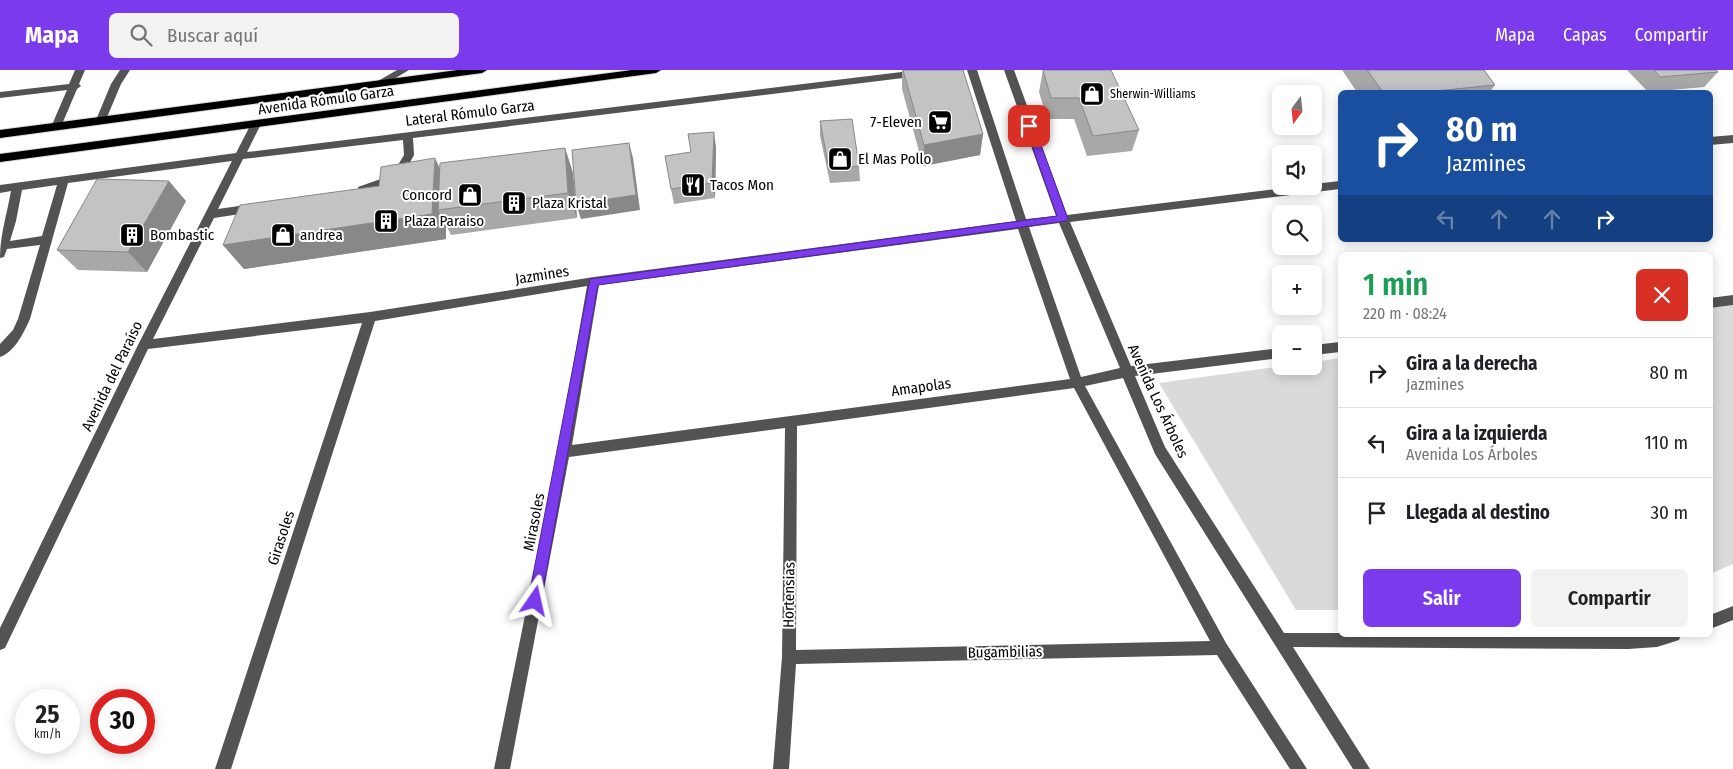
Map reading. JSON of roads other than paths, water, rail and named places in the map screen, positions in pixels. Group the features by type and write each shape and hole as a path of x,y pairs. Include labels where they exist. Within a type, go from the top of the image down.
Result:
{"main road":[{"name":"Avenida Rómulo Garza","path":"0,134 482,70"},
{"name":"Avenida Rómulo Garza","path":"0,158 656,70"}],"street":[{"path":"56,127 76,86 80,70"},
{"path":"101,120 116,84 125,70"},
{"path":"377,83 384,70"},
{"path":"377,83 404,70"},
{"name":"Lateral Rómulo Garza","path":"0,188 241,156 944,70"},
{"path":"972,70 1022,224 1077,383 1220,648 1299,769"},
{"name":"Avenida Los Árboles","path":"1009,70 1063,219 1160,450 1362,769"},
{"path":"0,95 76,86"},
{"name":"Avenida del Paraíso","path":"0,643 144,346 256,124"},
{"path":"351,192 370,189 396,178 409,155 408,136"},
{"path":"1713,141 1733,139"},
{"path":"0,352 18,334 24,319 45,240 58,206 64,180"},
{"name":"Jazmines","path":"144,346 370,317 594,281 1022,224 1338,185"},
{"path":"1,248 11,221 17,186"},
{"path":"211,214 267,206"},
{"path":"1,248 45,240"},
{"name":"Mirasoles","path":"502,769 564,452 594,281"},
{"path":"1713,302 1733,300"},
{"name":"Girasoles","path":"223,769 370,317"},
{"path":"1322,349 1338,346"},
{"name":"Amapolas","path":"564,452 1077,383 1126,372 1272,355"},
{"name":"Hortensias","path":"781,769 788,657 791,421"},
{"path":"1713,621 1733,613"},
{"path":"1279,640 1628,642 1657,640 1667,637"},
{"name":"Bugambilias","path":"788,657 1220,648"}],"place":[{"name":"Sherwin-Williams","path":"1092,94"},
{"name":"7-Eleven","path":"940,122"},
{"name":"El Mas Pollo","path":"840,159"},
{"name":"Tacos Mon","path":"693,185"},
{"name":"Concord","path":"470,195"},
{"name":"Plaza Kristal","path":"514,203"},
{"name":"Plaza Paraiso","path":"386,221"},
{"name":"Bombastic","path":"132,235"},
{"name":"andrea","path":"283,235"}]}
